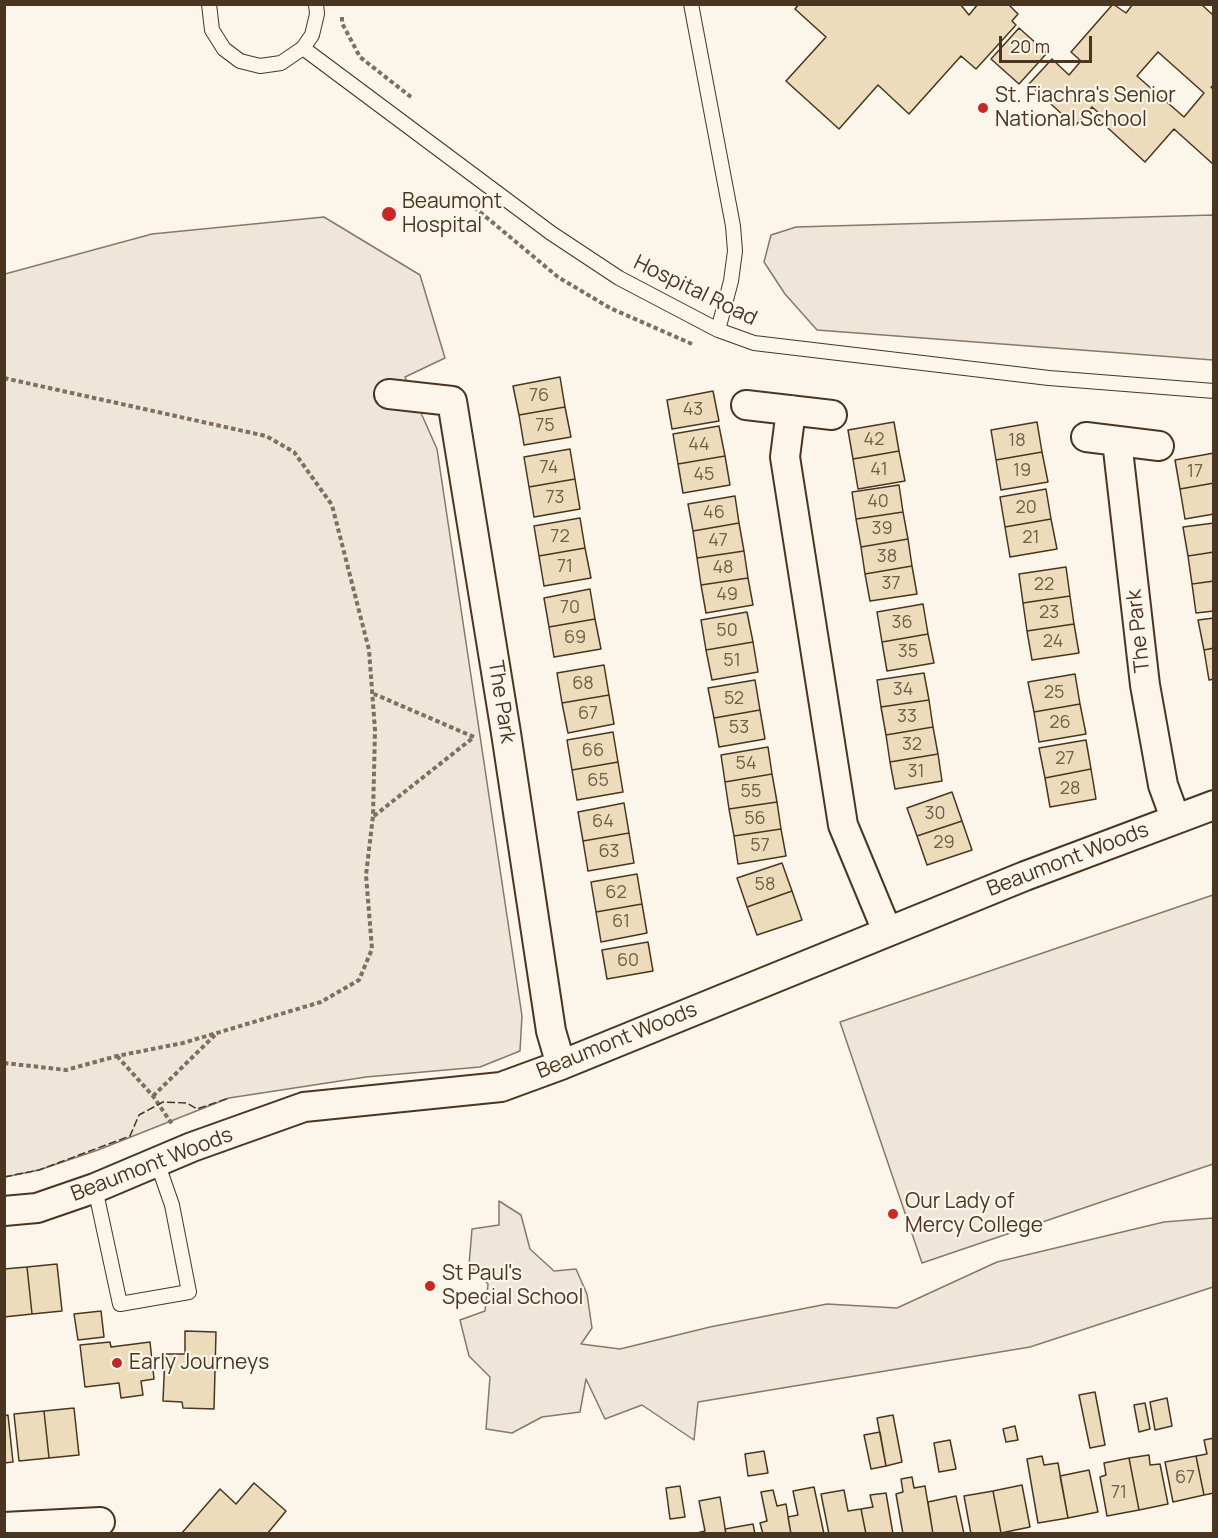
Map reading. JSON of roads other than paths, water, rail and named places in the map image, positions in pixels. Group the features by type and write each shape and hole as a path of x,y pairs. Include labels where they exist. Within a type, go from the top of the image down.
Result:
{"street":[{"name":"The Park","path":"389,394 452,401 508,744 550,1031 561,1065"},
{"path":"746,405 832,416"},
{"path":"791,410 784,457 843,825 887,932"},
{"path":"1086,437 1159,446"},
{"name":"The Park","path":"1117,441 1145,685 1163,785 1175,818"},
{"name":"Beaumont Woods","path":"4,1211 38,1208 95,1188 192,1147 304,1107 501,1087 561,1065 1175,818 1214,805"},
{"path":"4,1527 52,1528 100,1522"}],"lane":[{"path":"209,4 212,30 224,49 240,61 260,66 281,63 303,48 312,35 317,14 316,4"},
{"path":"692,4 733,226 735,251 731,281 718,330"},
{"name":"Hospital Road","path":"303,48 551,233 619,278 718,330 766,345 1049,378 1214,390"},
{"path":"95,1188 120,1304 189,1292 172,1205 157,1162"}],"place":[{"name":"St. Fiachra's Senior National School","path":"983,108"},
{"name":"Beaumont Hospital","path":"389,214"},
{"name":"Our Lady of Mercy College","path":"893,1214"},
{"name":"St Paul's Special School","path":"430,1286"},
{"name":"Early Journeys","path":"117,1363"}]}
